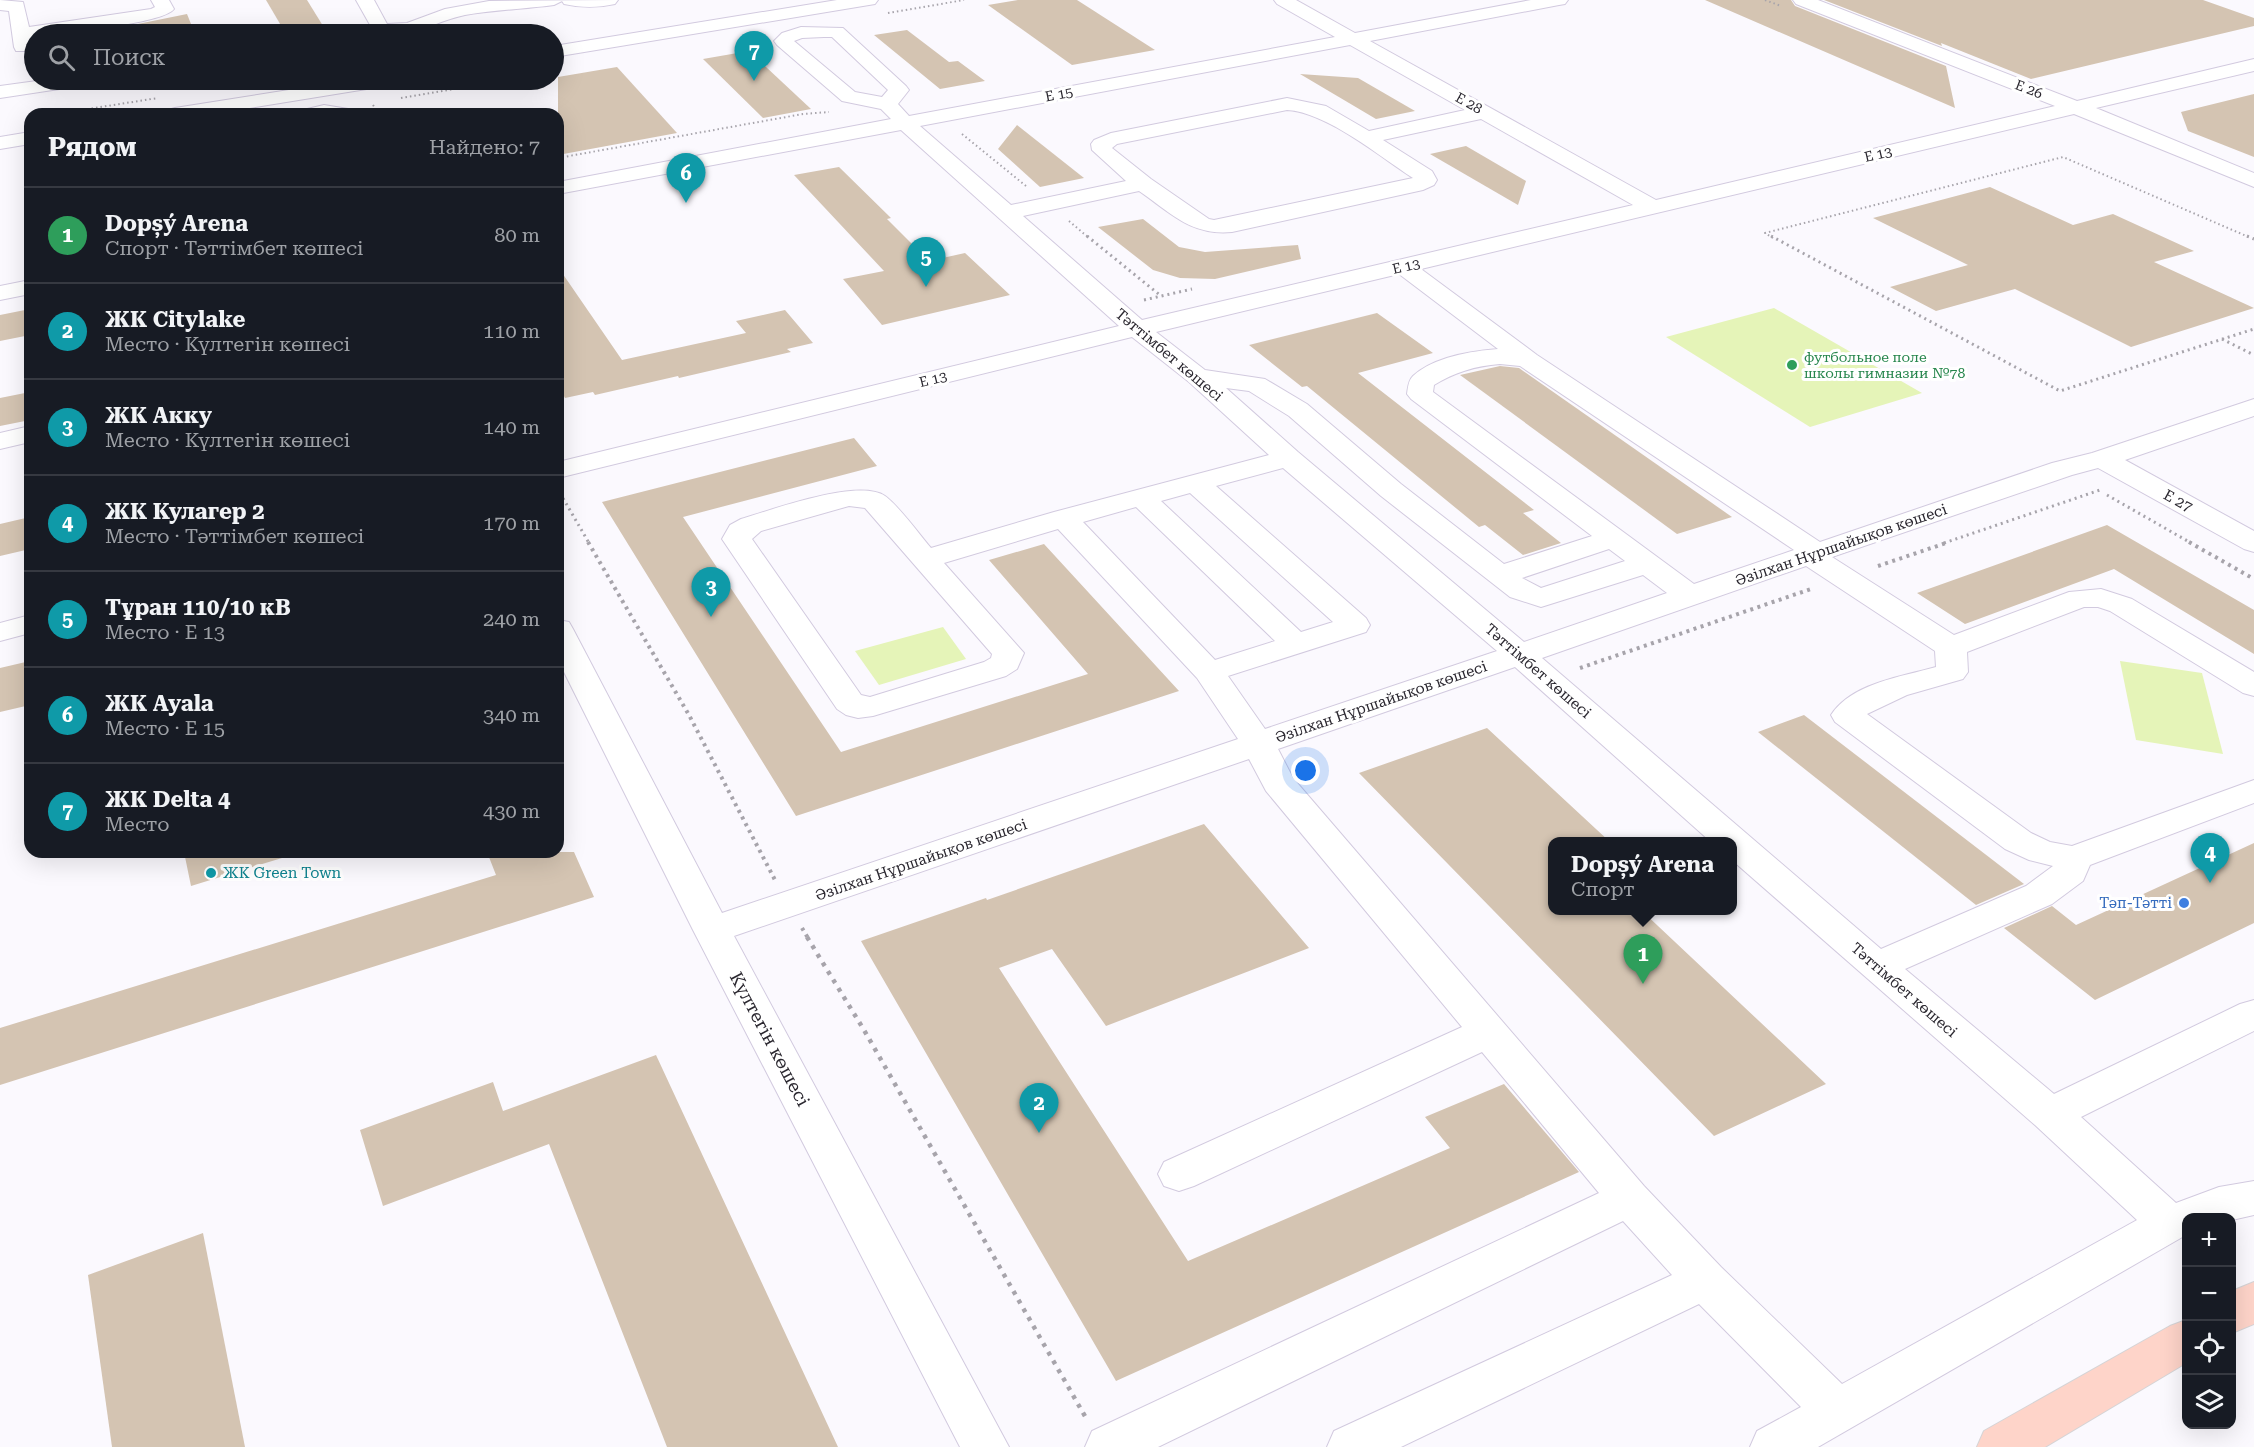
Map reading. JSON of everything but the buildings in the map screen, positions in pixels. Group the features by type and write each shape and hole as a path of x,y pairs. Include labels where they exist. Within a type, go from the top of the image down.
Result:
{"main road":[{"path":"2236,1312 2254,1301"},
{"path":"2001,1447 2182,1343"}],"street":[{"path":"109,24 155,14 165,9 160,0"},
{"path":"365,0 378,24"},
{"path":"424,24 452,13 554,0"},
{"path":"570,0 584,3 609,0"},
{"path":"768,0 783,14"},
{"path":"564,50 869,0"},
{"name":"E 28","path":"1283,0 1654,208"},
{"name":"E 15","path":"564,187 1559,0"},
{"name":"E 26","path":"1802,0 2075,107 2254,181"},
{"path":"0,5 17,6 24,34"},
{"path":"804,32 837,32 899,90 887,104 849,97 783,41 804,32"},
{"path":"0,51 24,43"},
{"name":"E 13","path":"564,469 1137,329 2254,65"},
{"path":"2234,70 2254,78"},
{"path":"0,92 24,88"},
{"path":"212,108 323,90"},
{"name":"Тәттімбет көшесі","path":"887,104 903,122 1137,329 1198,377 1288,458 1519,654 1728,837"},
{"path":"1287,104 1304,104 1315,107 1366,138 1424,176 1426,180 1415,185 1214,227 1201,224 1143,184 1102,150 1101,144 1111,139 1287,104"},
{"path":"1366,138 1485,112"},
{"path":"0,143 24,139"},
{"path":"1006,213 1143,184"},
{"path":"1404,267 1528,360 1951,646"},
{"path":"0,293 24,288"},
{"path":"1528,360 1490,355 1438,370 1422,382 1420,394 1690,596"},
{"path":"1198,377 1256,384 1298,410 1391,490 1521,591 1541,598 1647,564"},
{"name":"Әзілхан Нұршайықов көшесі","path":"712,930 1814,555 2062,468 2102,459 2254,406"},
{"path":"0,441 24,435"},
{"path":"925,559 1288,458"},
{"name":"E 27","path":"2102,459 2254,543"},
{"path":"1197,484 1355,625 1209,672"},
{"path":"848,498 865,498 875,502 925,559 1008,653 1006,662 994,669 972,676 873,706 858,708 849,702 737,539 740,531 751,525 848,498"},
{"path":"1142,498 1296,644"},
{"path":"1064,519 1209,672 1258,744 1278,783 1629,1198 1705,1280 1838,1412"},
{"path":"1500,575 1612,539"},
{"path":"1951,646 2080,598 2101,598 2121,605 2254,686"},
{"path":"0,632 24,626"},
{"name":"Күлтегін көшесі","path":"564,641 712,930 985,1447"},
{"path":"1951,646 1952,672 1870,698 1854,707 1847,715 2018,841 2042,852 2074,858 2254,791"},
{"name":"Тәттімбет көшесі","path":"1737,845 2050,1114 2169,1223"},
{"path":"1876,966 2039,895 2070,872 2074,858"},
{"path":"2050,1114 2254,1014"},
{"path":"1179,1174 1488,1032"},
{"path":"1100,1437 1629,1198"},
{"path":"1774,1447 2169,1223 2219,1205 2254,1198"},
{"path":"1351,1447 1705,1280"}],"path":[{"path":"394,99 448,90"},
{"path":"372,103 375,108"},
{"path":"564,157 803,114 830,112"},
{"path":"2254,239 2063,157 1765,233 2060,391 2254,329"},
{"path":"2221,339 2254,355"},
{"path":"2062,468 2254,579"},
{"path":"564,499 689,715 788,905 864,1030 1100,1437"}],"green space":[{"name":"футбольное поле школы гимназии №78","path":"1774,308 1922,393 1810,427 1666,337"},
{"path":"943,627 966,659 879,685 855,651"},
{"path":"2120,661 2202,673 2223,754 2136,740"}],"place":[{"name":"ЖК Delta 4","path":"754,81"},
{"name":"ЖК Ayala","path":"686,203"},
{"name":"Тұран 110/10 кВ","path":"926,287"},
{"name":"футбольное поле школы гимназии №78","path":"1792,365"},
{"name":"ЖК Акку","path":"711,617"},
{"name":"ЖК Green Town","path":"211,873"},
{"name":"ЖК Кулагер 2","path":"2210,883"},
{"name":"Тәп-Тәтті","path":"2184,903"},
{"name":"Dopșý Arena","path":"1643,984"},
{"name":"ЖК Citylake","path":"1039,1133"}]}
